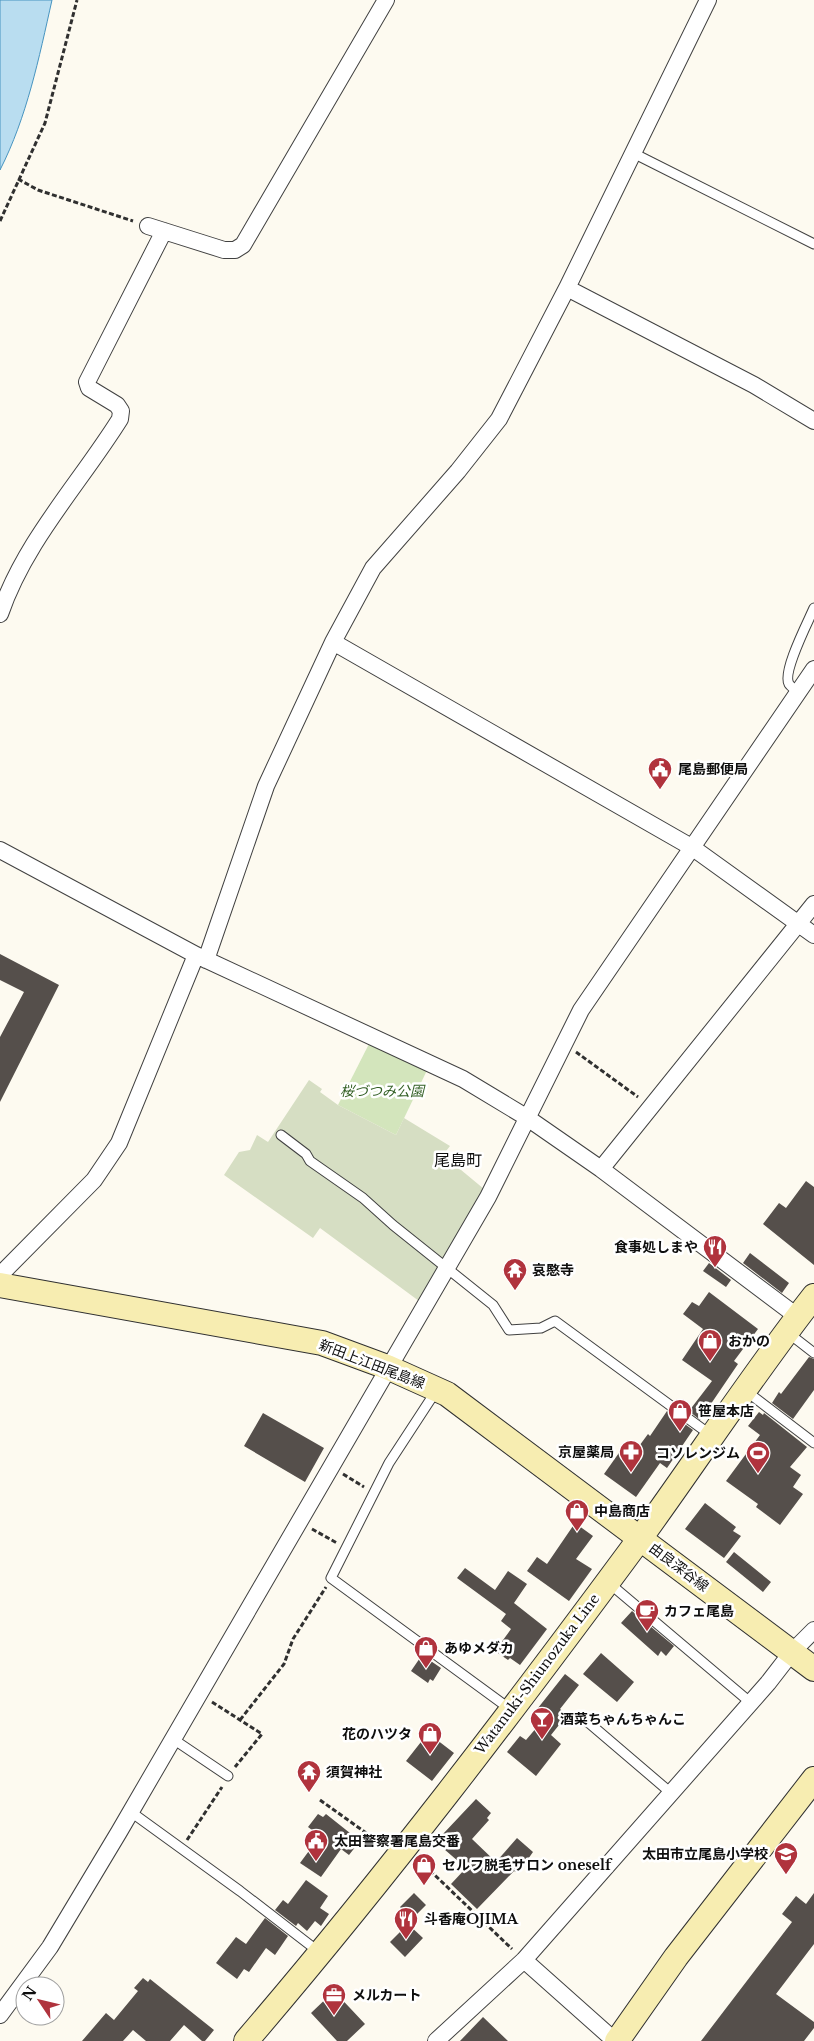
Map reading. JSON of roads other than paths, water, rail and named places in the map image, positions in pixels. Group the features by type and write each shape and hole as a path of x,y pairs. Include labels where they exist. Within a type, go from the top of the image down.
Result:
{"main road":[{"name":"新田上江田尾島線","path":"0,1285 322,1343 387,1367 447,1394 640,1538"},
{"name":"Watanuki-Shiunozuka Line","path":"246,2041 321,1954 402,1852 640,1538 814,1296"},
{"name":"由良深谷線","path":"640,1538 814,1669"},
{"path":"616,2041 676,1957 814,1779"}],"street":[{"path":"148,226 224,250 235,250 243,245 386,0"},
{"path":"0,1275 94,1180 119,1143 201,958 266,786 333,642 373,568 458,471 499,419 567,288 708,0"},
{"path":"0,614 9,587 34,544 120,419 117,405 89,388 87,382 164,231"},
{"path":"567,288 754,386 814,421"},
{"path":"333,642 693,848 814,936"},
{"path":"0,2015 50,1947 131,1812 387,1367 488,1197 563,1043 600,981 814,669"},
{"path":"0,850 201,958 463,1079 526,1117 601,1169 792,1325"},
{"path":"601,1169 814,904"},
{"path":"436,2041 524,1960 751,1703 792,1652 814,1630"},
{"path":"524,1960 616,2041"}],"lane":[{"path":"633,153 814,244"},
{"path":"798,692 789,685 788,678 796,648 814,608"},
{"path":"282,1135 306,1154 310,1161 363,1198 492,1305 509,1330 540,1328 555,1321 713,1436"},
{"path":"792,1325 814,1354"},
{"path":"437,1389 389,1463 331,1578 511,1709"},
{"path":"746,1390 814,1443"},
{"path":"607,1582 751,1703"},
{"path":"582,1717 671,1794"},
{"path":"172,1740 228,1776"},
{"path":"131,1812 321,1954"}],"water":[{"path":"0,0 52,0 25,108 0,170"}],"place":[{"name":"尾島郵便局","path":"660,790"},
{"name":"食事処しまや","path":"715,1268"},
{"name":"哀愍寺","path":"515,1291"},
{"name":"おかの","path":"710,1362"},
{"name":"笹屋本店","path":"680,1432"},
{"name":"京屋薬局","path":"631,1473"},
{"name":"コソレンジム","path":"758,1474"},
{"name":"中島商店","path":"577,1532"},
{"name":"カフェ尾島","path":"647,1632"},
{"name":"あゆメダカ","path":"426,1669"},
{"name":"酒菜ちゃんちゃんこ","path":"542,1740"},
{"name":"花のハツタ","path":"430,1755"},
{"name":"須賀神社","path":"309,1793"},
{"name":"太田警察署尾島交番","path":"316,1862"},
{"name":"太田市立尾島小学校","path":"786,1875"},
{"name":"セルフ脱毛サロン oneself","path":"424,1886"},
{"name":"斗香庵OJIMA","path":"406,1940"},
{"name":"メルカート","path":"334,2016"}],"district":[{"name":"尾島町","path":"458,1160"}],"park label":[{"name":"桜づつみ公園","path":"382,1091"}]}
